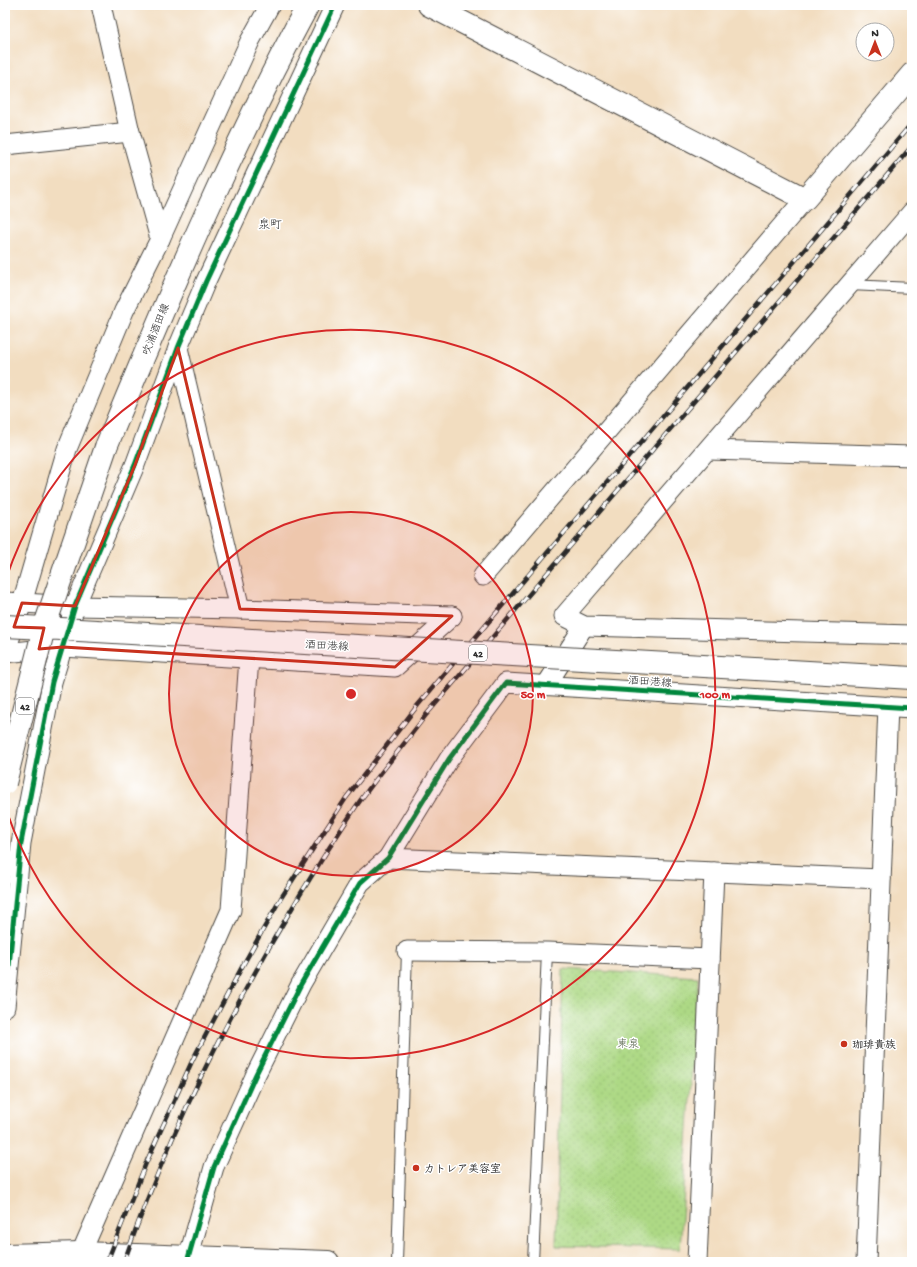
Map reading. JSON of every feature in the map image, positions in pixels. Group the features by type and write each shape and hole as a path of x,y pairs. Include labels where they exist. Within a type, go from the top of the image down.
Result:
{"main road":[{"name":"吹浦酒田線","path":"44,628 106,447 175,281 280,57 308,5"},
{"path":"428,5 805,199 912,74"},
{"path":"5,626 44,628"},
{"name":"酒田港線","path":"44,628 912,678"},
{"name":"42","path":"5,783 44,628"},
{"path":"5,1256 80,1253 188,1260 328,1262"}],"street":[{"path":"101,5 130,132 160,239"},
{"path":"14,603 452,616 395,667 62,647 5,653 14,603 67,449 124,311 160,239 250,41 270,5"},
{"path":"5,1007 21,843 52,682 62,647 76,606 135,465 178,348 206,281 335,5"},
{"path":"5,145 130,132"},
{"path":"484,576 805,199"},
{"path":"912,212 564,616 584,626 912,634"},
{"path":"178,348 240,609"},
{"path":"708,450 912,456"},
{"path":"547,684 584,626"},
{"path":"80,1253 231,910 249,658"},
{"name":"酒田港線","path":"388,858 449,759 506,683 547,684 912,708"},
{"path":"866,1262 888,706"},
{"path":"188,1260 214,1167 256,1074 294,998 360,883 388,858 881,879"},
{"path":"697,1262 714,872"},
{"path":"407,951 547,952 710,959"}],"lane":[{"path":"850,285 912,288"},
{"path":"397,1262 407,951"},
{"path":"533,1262 547,952"}],"highlighted area":[{"path":"178,348 240,609 452,616 395,667 63,647 39,649 44,628 14,627 22,603 75,606 135,465"}],"green space":[{"name":"東泉","path":"563,969 698,977 680,1249 556,1246"}],"railway":[{"path":"107,1262 146,1163 193,1059 243,965 281,898 346,798 418,705 912,123"},
{"path":"124,1262 170,1143 225,1028 287,916 355,808 426,715 912,146"}],"cycle path":[{"path":"5,1007 21,843 52,682 75,606 135,465 178,348 206,281 335,5"},
{"path":"187,1262 214,1167 256,1074 301,984 360,883 388,858 449,759 506,683 912,708"}],"place":[{"name":"珈琲貴族","path":"844,1044"},
{"name":"カトレア美容室","path":"416,1168"}],"district":[{"name":"泉町","path":"270,224"}]}
